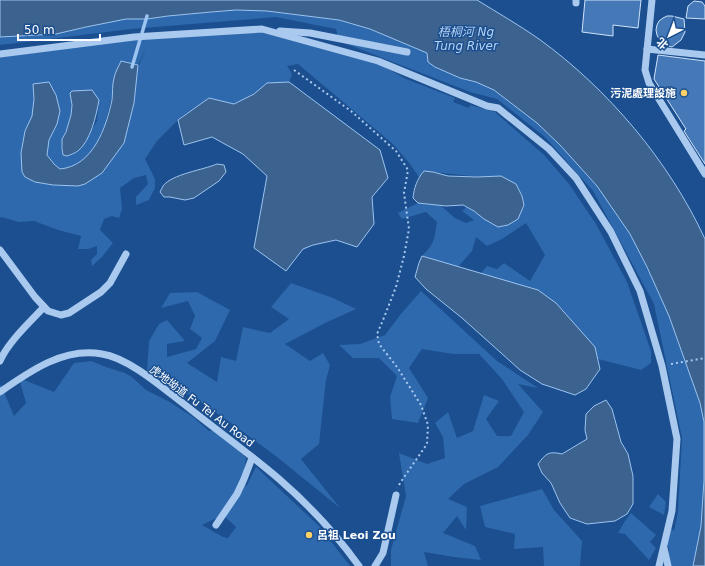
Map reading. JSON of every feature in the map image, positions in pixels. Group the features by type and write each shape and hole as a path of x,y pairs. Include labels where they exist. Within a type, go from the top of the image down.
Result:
{"street":[{"path":"652,0 645,70 649,82 705,174"},
{"path":"0,54 134,37 262,29 310,32 407,52"},
{"path":"264,30 378,61 487,106 498,108 549,149 576,178 612,232 640,291 662,366 677,440 672,511 658,566"},
{"path":"647,49 705,55"},
{"path":"0,250 44,307 48,311 61,315 69,313 101,292 110,283 126,254"},
{"path":"0,361 11,343 44,307"},
{"name":"虎地坳道 Fu Tei Au Road","path":"0,392 54,359 83,353 103,354 114,357 131,366 156,383 279,479 316,513 347,549 359,566"},
{"path":"216,525 237,494 252,458"},
{"path":"375,566 383,553 396,495"},
{"path":"664,546 668,566"}],"path":[{"path":"294,70 351,112 391,146 408,170 404,193 409,229 396,287 384,320 377,334 379,344 397,367 420,404 428,425 427,444 400,483 396,495"},
{"path":"665,365 705,358"}],"shaded area":[{"path":"236,10 267,11 339,20 370,29 428,53 435,67 494,90 537,123 560,145 597,186 630,234 647,267 669,316 700,403 704,422 704,480 701,526 693,566 666,566 669,550 667,544 671,529 674,531 678,512 682,438 654,304 593,191 545,137 497,99 470,92 339,41 336,29 276,17 131,29 0,45 0,37 56,34 126,19 147,19"},
{"path":"262,29 369,58 406,79 455,98 453,102 469,108 470,105 495,112 544,155 569,184 596,224 627,282 651,351 651,363 641,370 598,359 595,347 534,290 480,274 487,266 497,269 504,263 530,281 545,255 526,223 502,239 487,246 476,237 472,251 458,267 422,256 433,241 437,222 426,212 402,219 398,213 418,203 440,205 455,218 466,223 474,220 462,211 467,207 495,225 501,176 480,177 424,171 419,177 393,144 298,64 287,66 292,74 289,82 268,85 234,104 209,98 181,117 157,141 145,159 155,179 155,188 149,200 136,205 136,197 148,184 146,175 134,178 120,188 122,209 119,218 112,216 104,219 100,230 113,243 102,257 92,266 91,260 97,254 97,246 88,249 78,249 81,236 58,230 34,221 19,222 0,218 0,52 134,37","holes":["146,48 137,70 78,186 21,153 25,131 32,116 34,99 47,155 55,165 60,169 70,169 92,153 104,128 120,63 138,65","71,95 99,100 97,121 78,152 63,155 61,144 70,121"]},
{"path":"291,283 333,298 356,309 285,344 310,361 323,353 330,365 326,380 319,444 301,459 340,508 277,457 220,415 180,389 169,389 170,373 147,372 149,341 159,324 167,320 185,341 167,344 167,357 196,349 202,338 190,329 195,316 188,301 161,308 170,293 197,292 230,310 215,341 187,363 217,382 221,357 236,361 243,327 270,333 289,319 271,307"},
{"path":"421,291 497,361 538,388 518,384 543,412 528,435 498,467 464,484 448,499 467,507 466,530 457,516 443,533 475,546 481,560 424,552 428,566 391,566 391,550 406,496 399,453 427,464 445,458 443,437 435,423 448,412 457,438 473,431 484,395 499,401 486,419 497,436 511,436 524,412 502,379 479,354 453,354 422,349 409,368 428,398 418,423 392,419 390,397 397,376 379,358 353,358 339,345 360,344 385,335"},
{"path":"91,361 125,373 132,377 146,390 168,401 193,417 209,431 219,430 246,458 244,472 246,487 256,467 319,526 350,566 0,566 0,386 1,385 14,416 26,403 19,378 54,392 74,363","holes":["223,515 236,527 228,538 223,537 202,525"]},
{"path":"542,489 554,510 582,541 580,566 544,566 543,547 514,549 515,534 485,527 480,506"},
{"path":"658,494 666,502 664,515 649,507"},
{"path":"631,513 656,535 650,542 656,548 649,560 625,534 618,533"}],"water":[{"name":"梧桐河 Ng Tung River","path":"0,0 477,0 539,39 564,59 589,80 634,128 674,182 705,239 705,566 693,566 701,526 704,480 704,422 700,403 669,316 630,234 597,186 560,145 537,123 494,90 435,67 428,62 427,53 370,29 339,20 267,11 236,10 147,19 126,19 56,34 0,37"},
{"path":"121,61 138,65 134,103 124,143 102,173 85,184 78,186 53,185 35,182 25,177 22,172 21,153 25,131 32,116 34,99 33,84 49,82 56,95 60,111 57,124 49,140 47,155 60,169 81,161 96,144 106,122 112,100 113,83 116,71"},
{"path":"289,82 380,150 388,178 372,197 374,224 357,247 336,240 313,245 303,249 286,271 254,248 267,176 243,154 212,137 184,145 178,120 209,98 234,104 254,94 267,83"},
{"path":"92,90 99,100 90,134 83,146 78,151 67,156 63,155 62,139 66,132 71,115 72,105 70,93 72,91"},
{"path":"217,164 224,165 226,172 219,181 194,198 185,200 164,197 160,192 163,186 173,178"},
{"path":"424,171 448,176 501,176 516,184 522,196 524,205 518,219 508,225 498,227 463,205 446,206 418,203 413,198 413,194 418,180"},
{"path":"422,256 538,290 556,303 595,347 600,369 586,389 575,395 542,384 520,370 462,318 426,289 415,277"},
{"path":"606,400 612,409 621,442 628,454 633,476 633,504 627,514 615,521 587,524 570,518 560,503 551,483 542,473 538,464 543,457 548,454 562,454 587,439 585,430 586,414 594,406"}],"building":[{"path":"585,0 641,0 638,28 613,25 613,36 582,32"},
{"path":"694,1 702,2 705,6 705,19 686,18 688,6"},
{"path":"667,16 684,19 685,32 681,40 672,47 668,46 659,39 656,30 659,21"},
{"name":"污泥處理設施","path":"658,55 705,61 705,164 684,131 686,129 654,79"}],"waterway":[{"path":"132,67 147,16"}],"place":[{"name":"污泥處理設施","path":"684,93"},
{"name":"呂祖 Leoi Zou","path":"309,535"}]}
